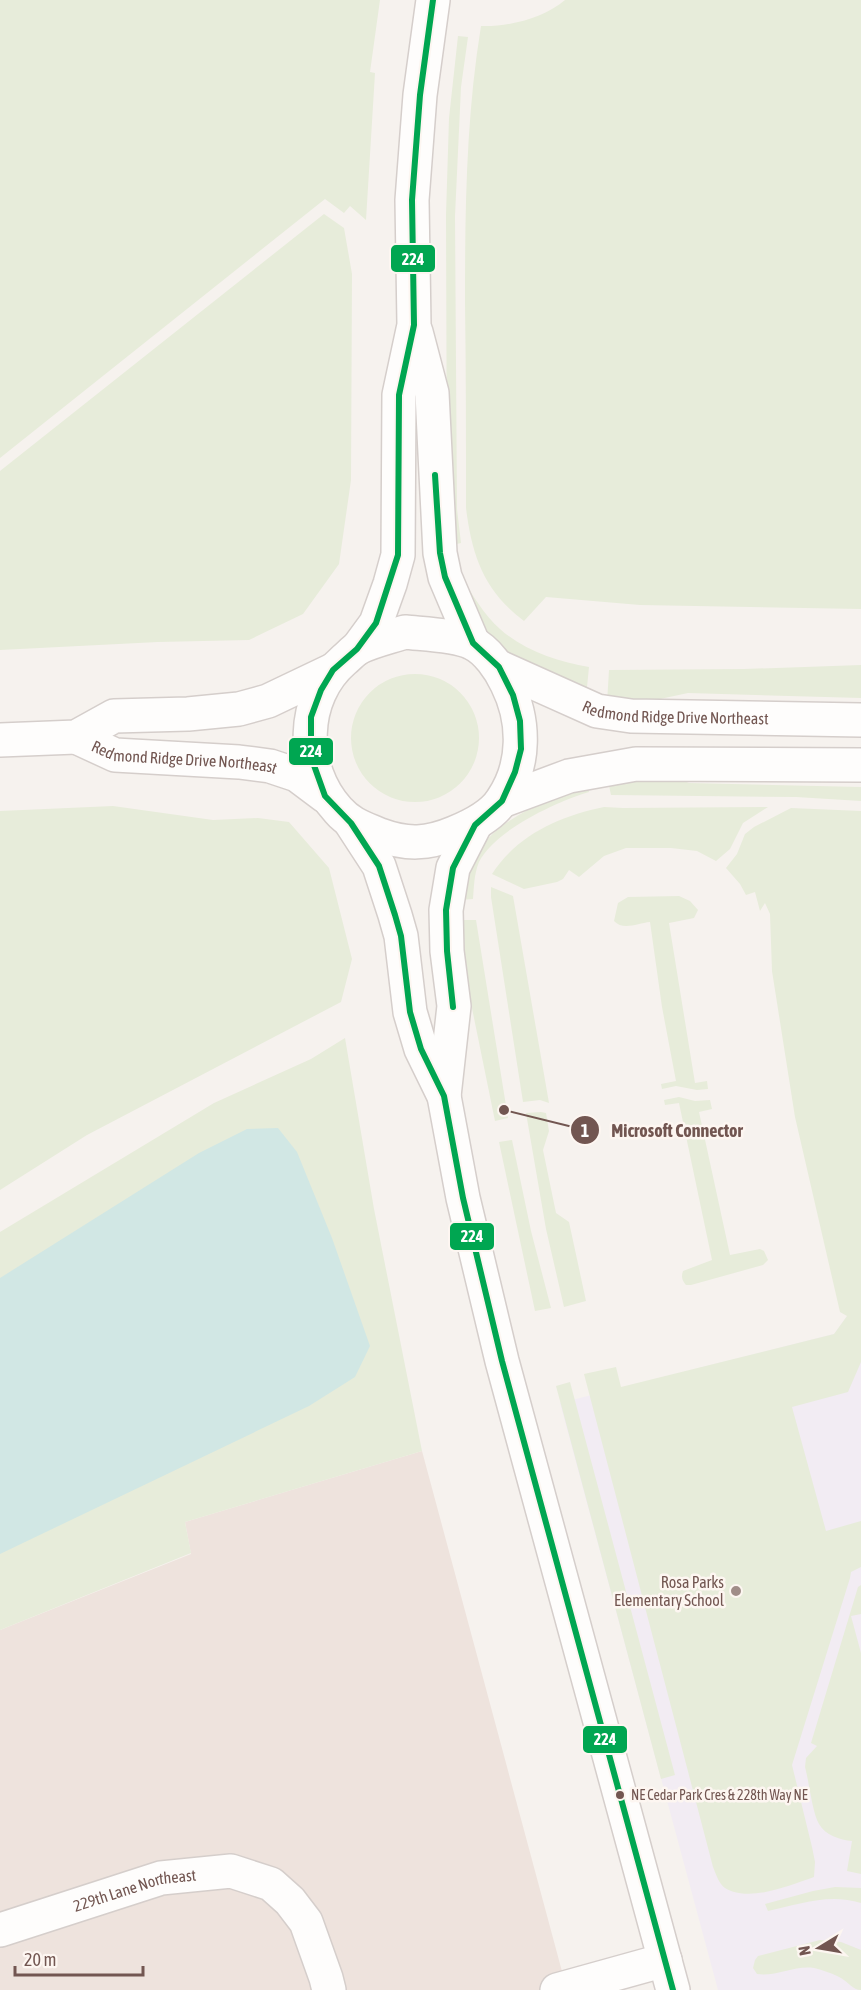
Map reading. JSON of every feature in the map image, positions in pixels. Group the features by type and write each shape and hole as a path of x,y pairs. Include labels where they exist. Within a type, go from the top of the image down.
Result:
{"street":[{"path":"357,649 376,623 398,555 399,395 414,325 412,200 420,95 433,0"},
{"path":"414,325 432,393 440,553 445,577 473,643"},
{"name":"Redmond Ridge Drive Northeast","path":"0,740 76,737 114,716 188,714 239,709 268,701 333,670 357,649 405,632 438,635 473,643 499,667 597,711 631,716 861,720"},
{"name":"Redmond Ridge Drive Northeast","path":"499,667 513,695 520,721 519,757 502,801"},
{"name":"Redmond Ridge Drive Northeast","path":"325,796 311,757 311,717 321,690 333,670"},
{"name":"Redmond Ridge Drive Northeast","path":"76,737 115,755 270,766 297,775 325,796 351,823 394,840 420,843 448,836 475,825 502,801 569,776 636,764 861,765"},
{"path":"351,823 379,866 401,936 410,1012 421,1048 444,1096 463,1198 502,1361 669,1975 557,1990"},
{"path":"444,1096 454,1006 447,951 446,910 453,868 475,825"},
{"name":"229th Lane Northeast","path":"0,1930 161,1878 231,1871 271,1884 290,1901 306,1922 327,1978 329,1990"}],"shaded area":[{"path":"278,1128 297,1152 332,1238 370,1346 355,1377 309,1406 0,1554 0,1278 199,1153 247,1129"},
{"name":"Rosa Parks Elementary School","path":"861,1297 861,1990 718,1990 560,1403 834,1334"},
{"path":"422,1451 567,1990 0,1990 0,1630 191,1554 185,1522"}],"green space":[{"path":"0,0 380,0 370,72 375,73 366,220 350,206 344,213 325,199 0,458"},
{"path":"565,0 861,0 861,609 640,605 546,597 524,621 499,597 482,571 472,542 466,508 465,303 469,130 481,26 503,25 526,20 547,12"},
{"path":"458,36 468,37 461,87 455,216 457,509 461,543 452,545 447,509 446,215 449,118"},
{"path":"324,214 344,228 352,274 351,480 339,564 303,614 249,640 0,650 0,471"},
{"path":"461,577 489,618 509,636 541,654 589,667 586,697 519,667 490,637"},
{"path":"861,665 861,698 688,693 646,702 607,703 609,670"},
{"path":"415,674 439,679 460,693 474,714 479,738 474,762 460,783 439,797 415,802 391,797 370,783 356,762 351,738 356,714 370,693 391,679"},
{"path":"670,775 689,783 861,787 861,801 796,797 611,795 608,781"},
{"path":"588,786 589,792 544,810 512,828 498,839 479,862 473,899 460,900 477,854 489,837 514,818 544,802"},
{"path":"113,806 213,820 258,818 289,822 329,868 352,959 341,1002 87,1135 0,1190 0,811"},
{"path":"604,807 768,807 743,823 730,849 716,861 697,851 671,848 626,848 604,856 579,877 569,870 563,879 557,882 524,889 492,874 514,848 541,829 571,816"},
{"name":"Rosa Parks Elementary School","path":"791,808 861,811 861,1362 848,1392 792,1407 826,1531 861,1521 861,1567 851,1572 792,1765 815,1862 814,1877 770,1891 746,1894 725,1888 713,1867 584,1374 616,1367 621,1387 834,1334 847,1316 840,1312 795,1117 772,971 770,914 765,903 760,911 755,892 746,895 726,868 737,854 745,834"},
{"path":"491,887 513,896 549,1103 540,1100 523,1102"},
{"path":"679,896 690,901 698,910 694,918 669,923 695,1083 707,1081 708,1089 697,1090 676,1086 662,1089 661,1084 676,1081 662,1007 650,922 622,926 614,921 618,903 628,897"},
{"path":"459,920 476,920 508,1118 495,1121 465,974"},
{"path":"345,1038 374,1209 422,1451 185,1522 191,1553 0,1630 0,1232 214,1103 311,1059"},
{"path":"679,1097 695,1101 710,1100 712,1109 699,1112 730,1255 760,1249 764,1251 768,1260 763,1265 691,1285 686,1285 684,1282 683,1271 712,1260 679,1103 665,1105 664,1100"},
{"path":"526,1113 546,1113 549,1131 543,1150 556,1213 569,1222 586,1301 564,1307 546,1229"},
{"path":"512,1140 531,1231 551,1308 535,1311 499,1142"},
{"path":"570,1382 675,1775 661,1779 556,1386"},
{"path":"861,1585 861,1614 851,1616 861,1653 861,1874 847,1871 852,1841 833,1836 819,1824 805,1767 806,1758 817,1746 811,1743 858,1587"},
{"path":"835,1887 861,1888 861,1903 826,1899 768,1911 765,1904 813,1891"},
{"path":"820,1940 841,1942 861,1950 861,1990 828,1972 814,1968 757,1974 753,1968 758,1956"}],"transit line":[{"name":"224","path":"433,0 420,95 412,200 414,325 399,395 398,555 376,623 357,649 333,670 321,690 311,717 311,757 325,796 351,823 379,866 395,915 401,936 410,1012 421,1049 444,1096 463,1198 502,1361 673,1990"},
{"name":"224","path":"435,475 440,553 445,577 473,643 499,667 513,695 520,721 521,749 515,772 502,801 475,825 453,868 446,910 447,951 453,1007"}],"place":[{"name":"Microsoft Connector","path":"504,1110"},
{"name":"Rosa Parks Elementary School","path":"736,1591"},
{"name":"NE Cedar Park Cres & 228th Way NE","path":"620,1795"}]}
